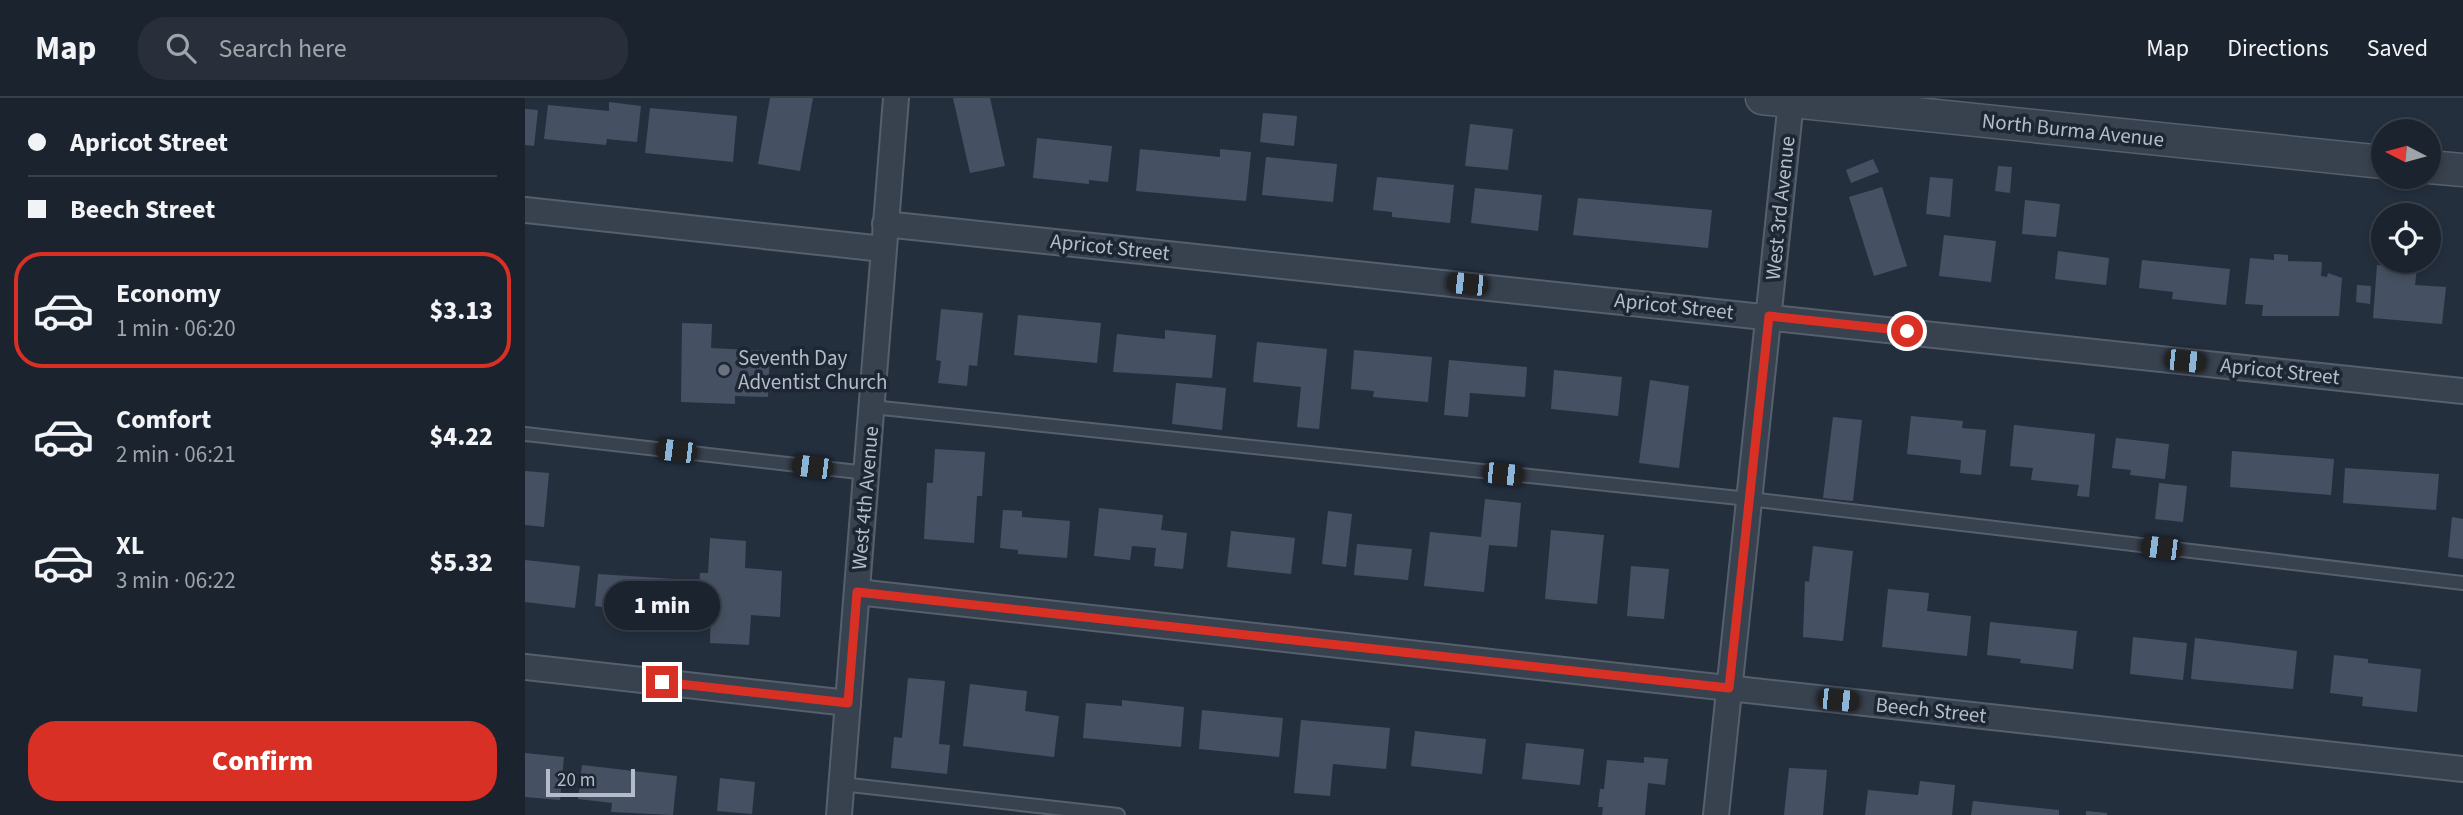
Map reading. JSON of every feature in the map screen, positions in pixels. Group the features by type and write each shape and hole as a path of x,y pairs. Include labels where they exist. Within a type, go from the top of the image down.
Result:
{"street":[{"name":"West 4th Avenue","path":"839,815 896,98"},
{"name":"North Burma Avenue","path":"1776,100 2371,161"},
{"name":"West 3rd Avenue","path":"1716,815 1769,316 1776,100"},
{"path":"2441,168 2463,170"},
{"path":"525,210 883,249"},
{"name":"Apricot Street","path":"885,224 2463,391"},
{"name":"Beech Street","path":"857,592 2463,769"},
{"path":"525,667 848,703"}],"lane":[{"path":"872,407 1749,499 2463,583"},
{"path":"525,434 867,473"},
{"path":"841,784 1118,815"}],"building":[{"path":"770,98 813,98 800,171 758,164"},
{"path":"953,98 990,98 1005,166 970,173"},
{"path":"609,102 641,106 637,142 607,139 606,145 544,139 548,105 609,111"},
{"path":"650,108 737,116 733,162 645,153"},
{"path":"525,109 538,110 534,146 525,145"},
{"path":"1263,113 1297,116 1294,146 1260,142"},
{"path":"1470,124 1513,129 1508,170 1465,166"},
{"path":"1037,138 1112,146 1108,182 1089,180 1089,184 1033,178"},
{"path":"1140,149 1220,157 1220,149 1251,152 1246,201 1136,191"},
{"path":"1266,157 1337,164 1333,202 1262,195"},
{"path":"1873,159 1879,172 1851,183 1846,170"},
{"path":"1998,166 2012,167 2010,193 1995,191"},
{"path":"1377,177 1454,185 1450,223 1392,217 1392,212 1373,210"},
{"path":"1930,177 1953,179 1950,217 1926,214"},
{"path":"1882,187 1907,266 1874,276 1849,197"},
{"path":"1475,188 1542,195 1538,231 1471,223"},
{"path":"1578,198 1712,210 1708,248 1573,235"},
{"path":"2025,200 2060,204 2056,237 2022,234"},
{"path":"1944,235 1996,241 1991,282 1939,276"},
{"path":"2058,251 2109,258 2106,285 2055,279"},
{"path":"2274,254 2288,255 2288,261 2322,262 2321,276 2327,277 2328,273 2342,278 2339,316 2262,316 2263,305 2245,304 2250,258 2274,260"},
{"path":"2142,260 2230,269 2226,305 2172,299 2173,292 2139,288"},
{"path":"2376,273 2416,273 2415,285 2446,287 2442,324 2373,318"},
{"path":"2357,285 2371,286 2370,304 2356,302"},
{"path":"941,309 983,313 977,366 969,365 967,386 938,383 941,361 936,360"},
{"path":"1018,315 1101,323 1097,363 1014,355"},
{"name":"Seventh Day Adventist Church","path":"682,323 712,324 711,348 770,351 768,397 735,396 735,404 681,402"},
{"path":"1165,330 1216,335 1212,378 1113,372 1117,334 1165,339"},
{"path":"1257,342 1327,349 1319,429 1297,427 1301,387 1253,382"},
{"path":"1354,350 1432,357 1428,402 1373,397 1374,391 1351,389"},
{"path":"1449,360 1527,367 1525,397 1470,393 1468,417 1444,415"},
{"path":"1554,370 1622,377 1618,416 1551,409"},
{"path":"1650,380 1689,386 1679,468 1639,463"},
{"path":"1176,383 1226,388 1222,430 1172,424"},
{"path":"1911,416 1963,421 1962,428 1986,430 1981,475 1960,473 1961,460 1907,454"},
{"path":"1833,417 1862,420 1853,501 1823,498"},
{"path":"2014,425 2095,434 2089,497 2077,496 2079,485 2031,480 2033,468 2010,466"},
{"path":"2116,438 2169,444 2165,479 2130,475 2131,470 2112,468"},
{"path":"935,449 985,452 982,496 977,496 974,543 924,539 927,483 933,483"},
{"path":"2232,451 2334,459 2331,495 2230,487"},
{"path":"2345,468 2439,474 2436,510 2343,503"},
{"path":"525,471 549,473 544,527 525,525"},
{"path":"2159,483 2187,486 2183,522 2155,519"},
{"path":"1485,499 1521,503 1517,547 1489,545 1484,592 1424,586 1430,532 1481,537"},
{"path":"1099,508 1163,515 1161,530 1187,533 1183,569 1154,566 1156,548 1132,546 1130,560 1094,556"},
{"path":"1003,510 1022,511 1022,517 1070,521 1067,558 1018,554 1018,550 1000,548"},
{"path":"1328,511 1352,514 1346,567 1322,564"},
{"path":"2452,517 2463,519 2463,559 2448,557"},
{"path":"1551,530 1604,535 1597,604 1545,599"},
{"path":"1231,531 1295,538 1291,574 1227,567"},
{"path":"710,538 746,541 745,568 782,571 780,617 751,615 749,645 710,643 711,610 697,609 700,573 708,573"},
{"path":"1357,544 1412,549 1408,580 1354,575"},
{"path":"1813,546 1853,551 1843,641 1803,637 1805,581 1809,582"},
{"path":"525,560 580,566 575,608 525,602"},
{"path":"1631,566 1669,569 1664,619 1627,616"},
{"path":"598,574 690,580 687,619 595,606"},
{"path":"1888,589 1929,593 1927,611 1971,616 1967,656 1882,647"},
{"path":"1990,622 2077,631 2073,669 2020,663 2021,659 1987,655"},
{"path":"2133,637 2187,643 2183,680 2130,674"},
{"path":"2195,638 2297,651 2293,689 2191,679"},
{"path":"2334,655 2368,659 2368,663 2421,669 2417,712 2362,706 2363,697 2330,693"},
{"path":"908,678 945,681 939,744 950,745 947,774 891,768 894,737 902,738"},
{"path":"970,684 1027,691 1025,711 1059,716 1054,757 963,746"},
{"path":"1122,700 1184,707 1181,747 1083,738 1086,703 1122,706"},
{"path":"1202,710 1283,718 1279,757 1199,749"},
{"path":"1301,720 1390,728 1386,769 1333,764 1330,796 1294,793"},
{"path":"1415,731 1486,739 1482,774 1411,766"},
{"path":"1526,743 1584,749 1580,785 1522,779"},
{"path":"525,753 564,757 560,800 525,797"},
{"path":"1644,757 1668,759 1665,785 1648,783 1645,815 1602,815 1603,807 1598,807 1600,789 1604,789 1607,760 1644,763"},
{"path":"582,765 677,776 673,815 611,812 612,803 578,799"},
{"path":"1789,768 1827,770 1823,815 1784,815"},
{"path":"720,778 755,782 752,814 717,811"},
{"path":"1920,781 1955,785 1952,815 1865,815 1868,790 1918,795"},
{"path":"1973,801 2059,810 2059,815 1971,815"},
{"path":"2086,811 2107,813 2107,815 2086,815"}],"place":[{"name":"Seventh Day Adventist Church","path":"724,370"}],"route":[{"path":"662,682 848,703 857,592 1729,688 1769,316 1907,331"}]}
